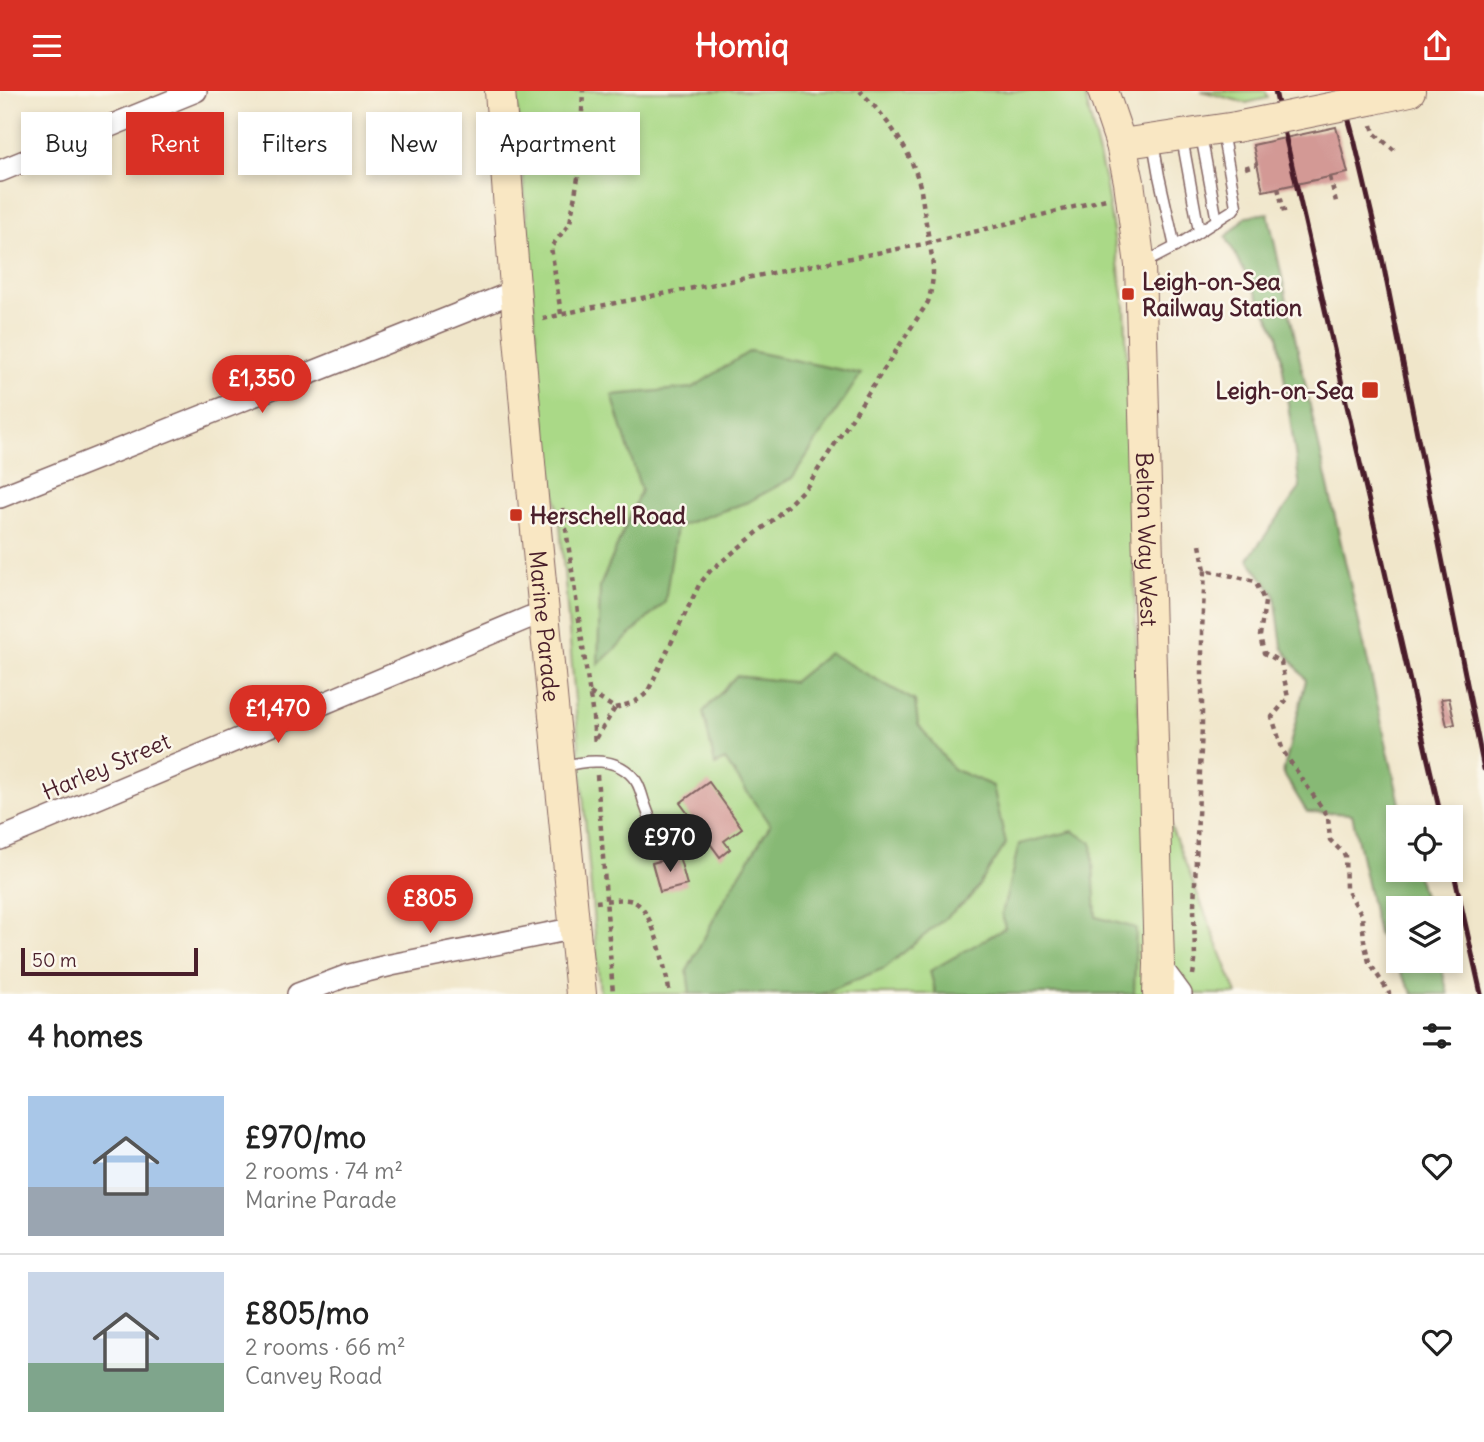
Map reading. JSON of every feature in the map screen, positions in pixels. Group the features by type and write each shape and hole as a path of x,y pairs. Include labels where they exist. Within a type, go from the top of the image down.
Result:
{"street":[{"path":"0,171 196,91"},
{"name":"Marine Parade","path":"500,91 544,613 582,994"},
{"name":"Belton Way West","path":"1103,91 1121,144 1140,265 1158,994"},
{"path":"1121,144 1199,133 1410,91"},
{"path":"0,497 506,295 516,294"},
{"name":"Harley Street","path":"0,839 544,613"},
{"path":"298,994 346,976 575,916"},
{"path":"1159,964 1186,989"}],"lane":[{"path":"1199,133 1217,221"},
{"path":"1140,265 1175,247 1236,206 1199,133"},
{"path":"1199,133 1199,231"},
{"path":"1175,247 1159,176 1199,133"},
{"path":"559,767 585,761 608,761 629,773 637,782 661,843"}],"path":[{"path":"562,314 551,247 570,223 579,172 583,91"},
{"path":"595,740 615,708 642,699 648,691 699,585 710,571 774,519 808,485 928,302 932,287 933,258 919,184 905,150 894,132 860,91"},
{"path":"1244,168 1257,164"},
{"path":"1330,177 1337,206"},
{"path":"1278,188 1285,215"},
{"path":"562,314 533,322 552,317 562,314 929,243 1098,201"},
{"path":"563,506 595,740 613,994"},
{"path":"1186,989 1195,962 1194,905 1202,727 1205,570 1200,545"},
{"path":"1205,570 1255,581 1265,602 1260,636 1264,653 1281,662 1288,698 1272,717 1283,751 1328,817 1330,840 1345,855 1346,888 1362,915 1369,961 1388,994"},
{"path":"590,693 615,708"},
{"path":"575,916 606,901 634,902 646,914 654,932 670,994"}],"green space":[{"path":"516,91 1084,91 1105,181 1125,307 1140,748 1237,994 600,994 560,525 541,399 523,175 640,175 640,112 518,112"},
{"path":"1201,91 1266,91 1268,98 1246,103"},
{"path":"1268,213 1400,805 1386,805 1386,882 1419,882 1423,896 1386,896 1386,948 1378,934 1352,814 1307,812 1283,773 1306,680 1282,647 1275,595 1248,559 1300,488 1278,334 1226,237 1247,216"},
{"path":"750,351 861,374 792,478 748,502 676,527 665,602 598,665 600,586 641,490 612,395 692,388"},
{"path":"829,653 915,701 918,724 953,769 993,786 1006,844 971,897 885,968 821,994 690,994 687,971 721,905 770,825 725,760 715,765 703,712 736,676 793,682"},
{"path":"1073,831 1092,843 1096,917 1136,928 1134,994 936,994 930,971 1005,928 1002,914 1019,844"},
{"path":"1401,973 1443,973 1448,994 1413,994"}],"building":[{"path":"1336,127 1348,173 1263,191 1253,145"},
{"path":"1449,698 1455,724 1447,726 1441,699"},
{"path":"709,782 742,828 724,841 730,849 720,857 680,803"},
{"path":"679,856 687,885 660,892 652,863"}],"railway":[{"path":"1275,91 1438,805"},
{"path":"1341,91 1382,258 1484,769"},
{"path":"1456,882 1481,994"}],"place":[{"name":"Leigh-on-Sea Railway Station","path":"1128,294"},
{"name":"Leigh-on-Sea","path":"1370,390"},
{"name":"Herschell Road","path":"516,515"}]}
